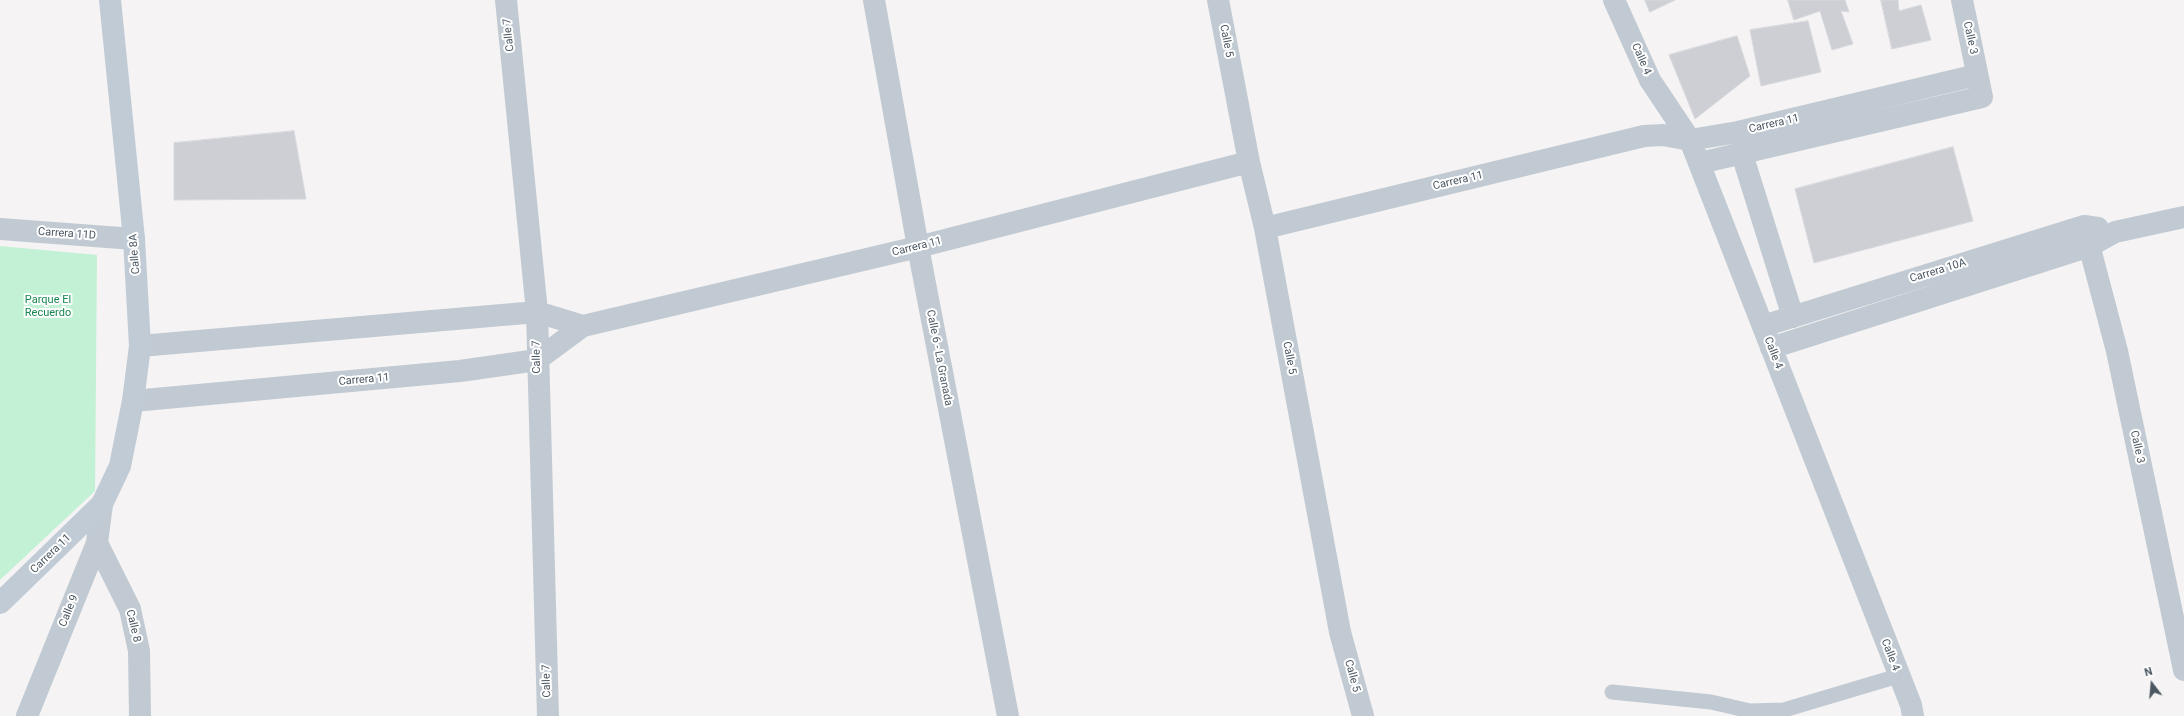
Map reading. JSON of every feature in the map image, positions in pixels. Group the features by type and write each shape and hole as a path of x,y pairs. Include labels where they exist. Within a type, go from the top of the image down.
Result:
{"main road":[{"name":"Calle 8A","path":"102,504 120,466 140,346 134,239 110,0"},
{"name":"Carrera 11","path":"0,603 102,504"}],"street":[{"name":"Calle 7","path":"506,0 537,312 537,360 548,716"},
{"name":"Calle 6 - La Granada","path":"874,0 918,247 1008,716"},
{"name":"Calle 5","path":"1218,0 1249,162 1265,228 1340,632 1362,716"},
{"name":"Calle 4","path":"1614,0 1650,80 1690,140 1700,163 1913,716"},
{"name":"Calle 3","path":"1962,0 1978,75"},
{"name":"Carrera 11","path":"1265,228 1644,136 1663,135 1690,140 1738,132 1978,75 1982,97 1700,163"},
{"path":"1742,154 1793,317"},
{"name":"Carrera 11","path":"132,401 452,372 537,360 583,326 918,247 1249,162"},
{"name":"Carrera 10A","path":"1763,326 2087,236 2115,232 2184,217"},
{"name":"Carrera 11D","path":"0,229 134,239"},
{"name":"Calle 3","path":"2087,236 2117,351 2184,670"},
{"name":"Carrera 10A","path":"1771,348 2087,236"},
{"path":"140,346 537,312 583,326"},
{"name":"Calle 9","path":"26,716 97,543 102,504"},
{"name":"Calle 8","path":"97,543 130,609 138,651 140,716"}],"lane":[{"path":"1612,692 1711,702 1750,711 1784,710 1898,676"}],"green space":[{"name":"Parque El Recuerdo","path":"0,246 97,255 95,491 0,580"}],"building":[{"path":"1645,0 1675,0 1650,12"},
{"path":"1788,0 1845,0 1849,12 1841,11 1853,44 1832,50 1820,11 1794,20"},
{"path":"1881,0 1898,0 1899,11 1921,5 1931,40 1892,49"},
{"path":"1808,21 1821,72 1761,86 1750,30"},
{"path":"1737,36 1750,76 1695,119 1669,55"},
{"path":"294,131 306,199 174,200 174,143"},
{"path":"1953,147 1973,221 1814,263 1795,189"}]}
